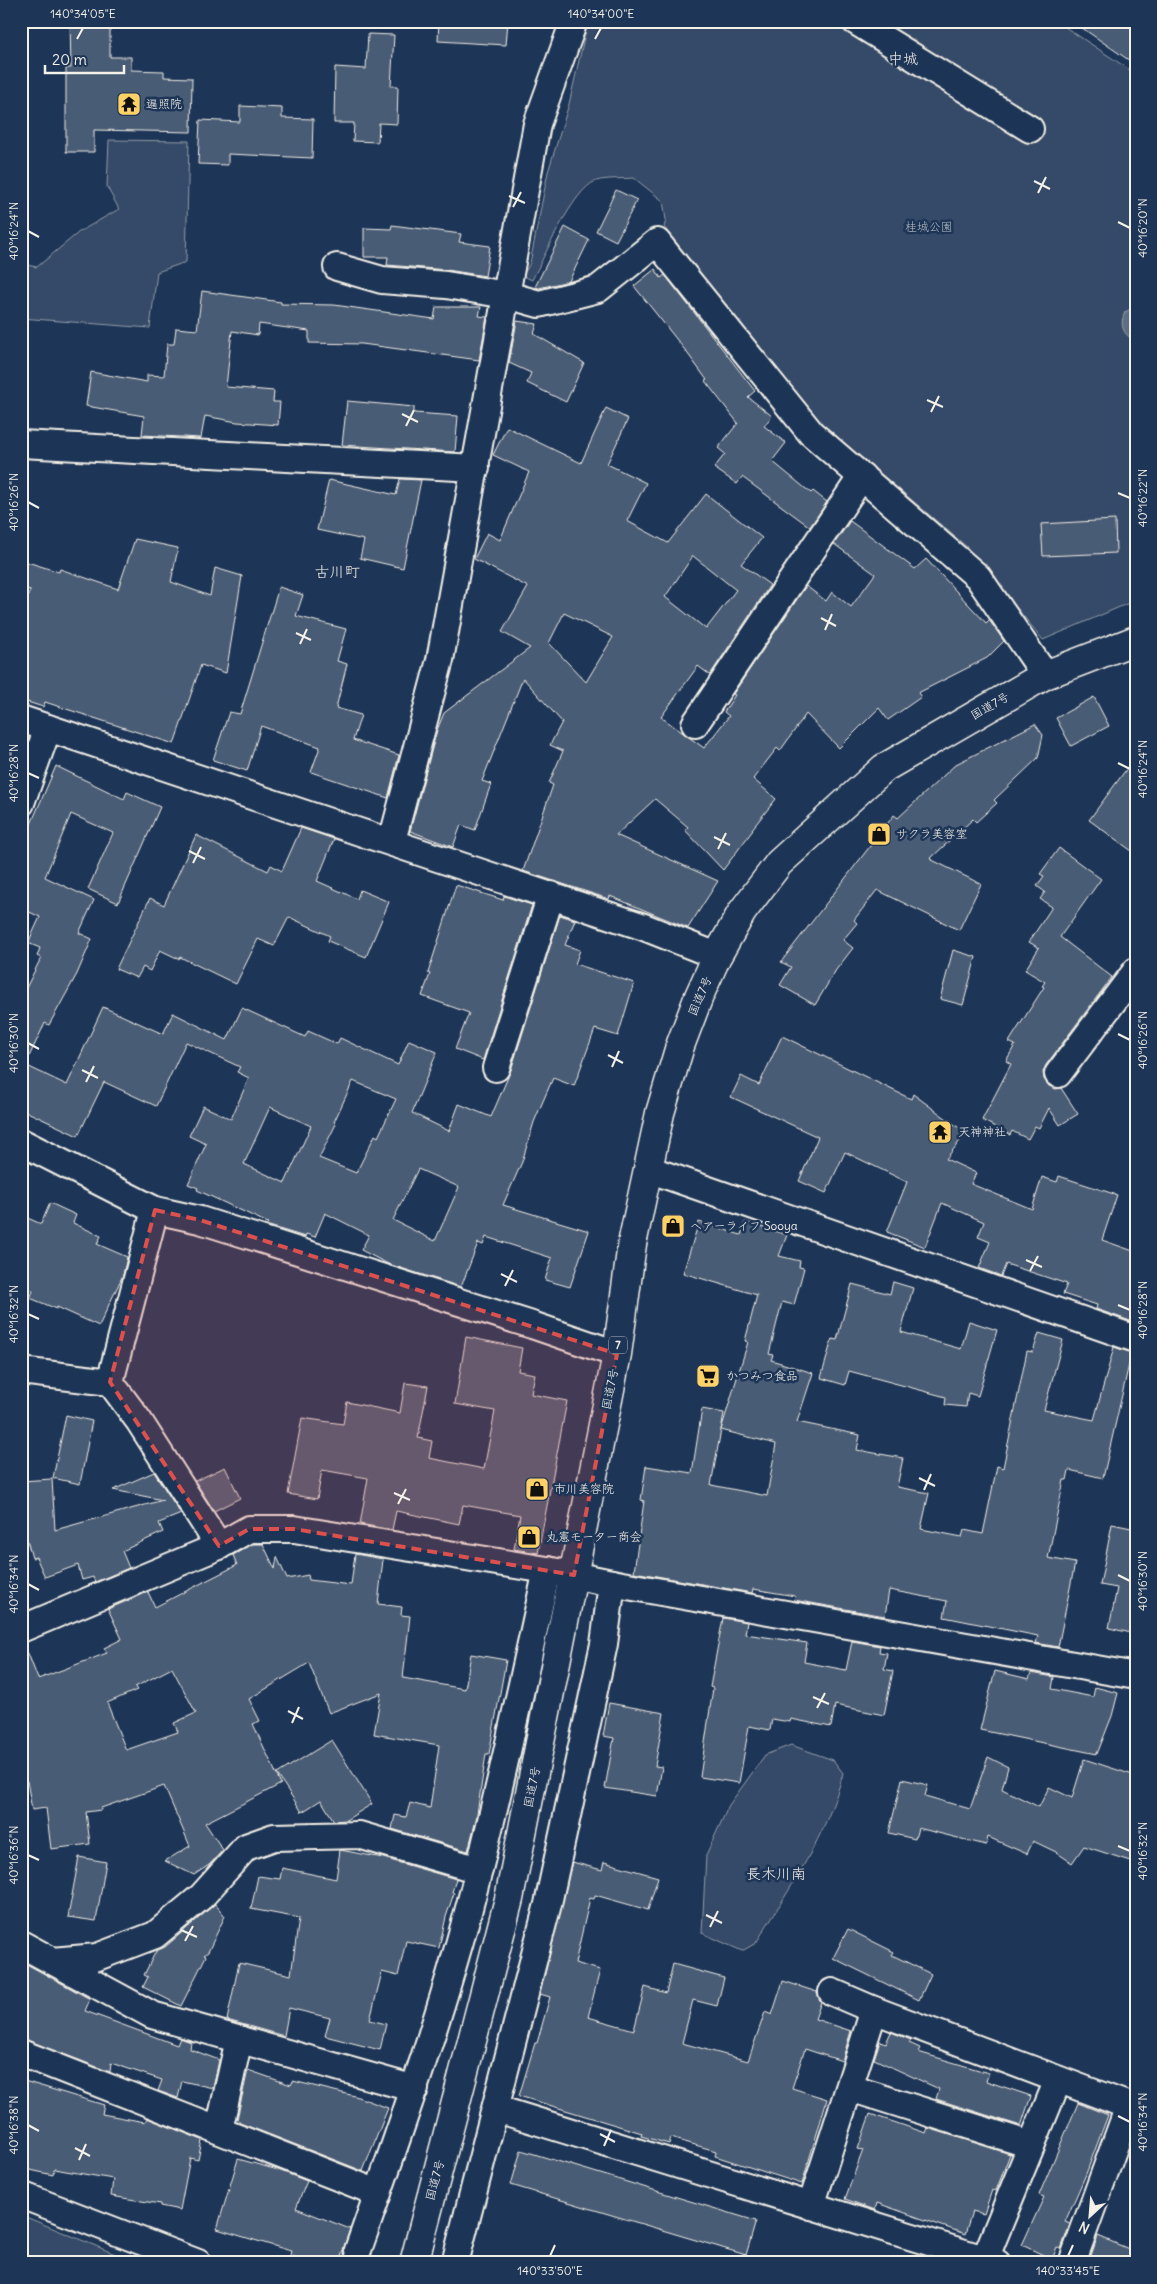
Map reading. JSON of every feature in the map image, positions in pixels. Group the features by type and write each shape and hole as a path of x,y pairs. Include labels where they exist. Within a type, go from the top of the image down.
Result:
{"highway":[{"name":"国道7号","path":"414,2263 509,1899 617,1354 632,1244 660,1113 680,1046 699,996 717,956 742,912 779,863 876,774 933,738 1045,674 1136,640"}],"street":[{"path":"392,841 440,660 508,296 537,124 574,21"},
{"path":"855,21 1030,129"},
{"path":"337,267 382,280 446,285 508,296 539,304 598,289 657,242 811,433 978,577 1045,674"},
{"path":"21,444 476,468"},
{"path":"695,724 862,476"},
{"path":"21,719 320,820 392,841 551,895 644,927 717,956"},
{"path":"21,803 48,728"},
{"path":"496,1068 551,895"},
{"path":"1058,1074 1128,998 1136,971"},
{"path":"21,1142 155,1210 200,1220 532,1325 617,1354"},
{"path":"648,1169 1136,1339"},
{"path":"110,1382 155,1210"},
{"path":"21,1371 110,1382 139,1422 219,1546"},
{"path":"21,1629 219,1546 249,1529 294,1529 547,1570 1136,1676"},
{"path":"358,2250 415,2089 478,1870 502,1779 547,1570"},
{"path":"455,2263 548,1904 604,1644 612,1583"},
{"path":"52,1961 97,1957 155,1935 202,1896 246,1847 274,1838 359,1835 478,1870"},
{"path":"21,1944 152,2015 415,2089"},
{"path":"832,1992 874,2010 1058,2080 1132,2106 1072,2263"},
{"path":"811,2206 874,2010"},
{"path":"219,2130 239,2040"},
{"path":"21,2053 378,2193"},
{"path":"496,2109 991,2261 1031,2145 1058,2080"},
{"path":"850,2088 1031,2145"},
{"path":"21,2195 198,2263"}],"highlighted area":[{"path":"155,1210 200,1220 617,1354 574,1575 294,1529 249,1529 219,1546 110,1382"}],"green space":[{"name":"桂城公園","path":"588,21 1056,21 1136,74 1136,600 1043,640 967,547 820,422 664,227 666,220 663,201 634,178 600,180 587,187 578,197 560,225 532,280 523,276 530,263 548,172 569,104"},
{"path":"109,140 189,141 186,262 157,272 150,328 21,318 21,264 37,267 79,232 119,209 107,187"},
{"path":"791,1745 833,1760 843,1773 828,1818 806,1861 756,1943 742,1951 702,1933 706,1855 729,1805 765,1755"},
{"path":"21,2215 137,2263 21,2263"}],"shaded area":[{"path":"1136,306 1136,341 1125,333 1122,321 1125,312"}],"building":[{"name":"遍照院","path":"70,21 110,21 110,57 131,57 131,70 164,71 164,77 192,78 191,132 94,130 94,152 66,152 66,68 71,68"},
{"path":"439,21 508,21 506,45 438,41"},
{"path":"1072,21 1136,21 1136,65"},
{"path":"368,34 394,35 391,86 398,86 397,124 379,123 378,142 353,141 354,123 334,123 335,67 366,69"},
{"path":"240,106 282,108 282,118 313,119 312,158 228,154 228,165 198,164 200,120 240,122"},
{"path":"616,190 637,200 616,241 596,231"},
{"path":"392,225 461,234 459,242 490,246 485,276 447,270 387,265 388,257 364,257 364,228 391,229"},
{"path":"565,227 589,240 569,281 539,288 535,287"},
{"path":"655,269 661,278 665,275 755,391 748,397 772,416 764,426 786,443 772,461 811,493 813,491 827,502 810,527 742,477 737,484 714,468 725,454 718,448 738,423 705,381 707,380 685,350 634,286"},
{"path":"202,291 281,302 281,304 334,305 434,319 436,307 481,307 479,316 487,317 479,360 362,344 309,343 309,331 259,324 258,335 232,331 226,387 274,391 273,402 280,402 278,425 237,422 205,416 201,438 142,435 144,416 86,406 91,372 147,382 147,375 164,376 167,344 174,344 176,328 197,330"},
{"path":"517,321 537,324 534,334 584,363 566,402 527,383 531,373 509,363"},
{"path":"347,401 414,407 414,413 458,416 455,452 342,445"},
{"path":"606,408 628,419 607,464 646,483 627,521 668,543 706,494 762,538 741,564 770,585 710,675 698,666 661,717 704,748 729,716 724,712 735,695 733,694 806,586 826,601 832,592 851,607 875,574 834,544 850,521 915,569 926,559 986,623 989,620 1004,641 987,658 918,693 921,697 888,720 879,708 839,748 806,714 780,751 777,748 753,779 776,799 723,870 685,830 688,827 655,799 616,835 718,881 688,928 610,896 609,899 523,871 553,785 549,783 563,751 550,745 562,722 523,678 482,781 491,784 475,830 461,825 453,847 410,831 437,730 444,713 530,648 502,632 528,587 474,559 487,533 500,540 529,472 493,455 507,427 581,463","holes":["693,556 736,590 706,629 665,597","564,613 613,637 586,682 549,643"]},
{"path":"400,479 421,480 403,568 360,558 364,540 317,530 329,480 396,495"},
{"path":"1115,520 1116,553 1043,556 1041,524"},
{"path":"135,539 178,548 171,582 210,596 215,568 242,576 226,673 201,665 174,744 45,702 43,707 21,700 21,617 30,590 21,587 21,560 59,572 60,569 118,589"},
{"path":"279,587 303,595 296,616 346,629 337,661 347,664 336,708 361,715 353,740 399,755 388,798 311,772 320,747 261,726 247,771 213,760 229,712 240,714"},
{"path":"1094,697 1109,726 1071,746 1056,718"},
{"path":"1035,724 1043,735 1038,758 994,800 997,803 976,822 973,819 930,859 981,884 959,930 877,890 854,920 857,923 843,940 853,948 836,970 815,1005 780,985 791,967 781,962 894,815 898,818 956,764"},
{"path":"1136,756 1136,854 1089,820"},
{"path":"56,766 124,799 127,792 160,807 118,903 88,889 113,833 71,814 45,877 94,900 79,933 92,939 77,974 49,1025 45,1023 25,1065 67,1085 103,1007 163,1034 173,1013 227,1040 242,1008 305,1037 308,1031 337,1044 340,1038 398,1065 409,1040 437,1052 412,1113 449,1131 459,1104 491,1117 511,1070 560,915 575,920 565,945 580,950 575,964 634,983 618,1036 595,1029 574,1086 553,1078 534,1122 522,1162 503,1205 589,1231 570,1287 545,1280 552,1258 486,1237 483,1245 478,1243 461,1287 388,1264 361,1250 369,1235 325,1213 315,1237 306,1234 305,1237 266,1225 268,1223 197,1190 198,1188 188,1184 206,1144 189,1136 203,1106 231,1119 249,1078 237,1072 240,1067 186,1042 156,1106 104,1082 78,1136 21,1109 21,998 41,958 37,956 40,948 28,943 40,917 21,908 21,847","holes":["353,1081 396,1099 378,1137 375,1135 356,1173 319,1158 336,1124 334,1122","270,1107 311,1126 285,1183 244,1164","418,1169 459,1187 435,1241 393,1220"]},
{"path":"301,828 334,839 317,881 357,899 360,890 389,902 366,957 328,941 330,936 289,917 274,946 258,939 236,984 180,957 179,959 160,950 150,971 143,967 137,978 116,969 150,898 164,905 196,835 268,871 271,865 282,871"},
{"path":"1059,848 1101,879 1060,937 1112,977 1046,1065 1043,1072 1044,1079 1049,1086 1056,1089 1061,1088 1078,1114 1060,1125 1049,1108 1039,1128 1035,1126 1028,1139 1012,1131 1010,1135 982,1120 1011,1064 1006,1061 1015,1045 1009,1042 1044,987 1042,986 1045,982 1025,970 1039,948 1029,942 1052,907 1040,899 1045,892 1037,886 1044,876 1040,874"},
{"path":"456,885 503,900 504,896 532,905 483,1060 455,1049 469,1013 422,996"},
{"path":"953,950 976,957 963,1005 940,999"},
{"path":"782,1036 911,1099 913,1094 966,1133 946,1159 976,1173 971,1184 1032,1209 1042,1177 1057,1182 1059,1176 1117,1195 1102,1240 1136,1252 1136,1323 1096,1309 1097,1305 1063,1294 1067,1284 1006,1264 1001,1276 979,1268 990,1242 978,1237 984,1222 942,1203 925,1247 887,1232 907,1182 845,1152 826,1193 799,1181 818,1137 731,1097 741,1076 759,1085"},
{"path":"50,1203 76,1215 73,1223 101,1236 97,1244 127,1257 123,1275 99,1326 57,1307 57,1309 30,1298 33,1291 21,1286 21,1215 41,1224"},
{"path":"699,1222 741,1235 745,1222 787,1235 779,1256 800,1261 799,1267 804,1268 794,1305 782,1302 769,1354 773,1355 771,1360 813,1373 797,1422 860,1435 857,1450 903,1458 897,1487 929,1493 921,1529 962,1537 964,1530 983,1534 997,1466 1003,1468 1027,1351 1033,1352 1039,1333 1063,1340 1044,1410 1094,1420 1114,1347 1136,1354 1136,1361 1130,1360 1103,1478 1069,1470 1067,1480 1064,1480 1048,1558 1075,1563 1058,1647 1036,1643 1038,1636 944,1617 947,1601 889,1590 885,1616 794,1600 795,1596 753,1589 752,1593 634,1572 644,1501 641,1500 646,1466 692,1473 702,1409 724,1413 711,1485 767,1496 776,1444 721,1430 748,1342 745,1341 757,1295 683,1273"},
{"path":"893,1282 913,1288 901,1332 961,1349 969,1321 997,1330 978,1396 968,1393 966,1407 945,1405 946,1397 849,1371 845,1385 821,1378 832,1339 837,1340 852,1284 890,1294"},
{"path":"466,1337 522,1348 518,1371 535,1374 531,1394 567,1401 538,1553 514,1549 520,1515 463,1505 459,1524 396,1511 392,1530 360,1524 368,1478 322,1470 317,1499 288,1494 302,1418 343,1424 347,1402 400,1413 405,1383 428,1386 418,1438 432,1441 429,1458 484,1469 495,1411 455,1404"},
{"path":"66,1415 92,1421 80,1484 53,1478"},
{"path":"225,1467 240,1498 214,1511 195,1481"},
{"path":"154,1472 181,1514 159,1523 163,1532 122,1551 129,1568 95,1582 93,1577 82,1580 78,1565 45,1577 36,1557 32,1558 21,1519 21,1481 52,1479 55,1530 163,1500 113,1490"},
{"path":"1112,1524 1136,1529 1136,1610 1131,1633 1109,1628 1117,1588 1100,1585"},
{"path":"253,1544 263,1544 275,1569 277,1557 287,1579 308,1575 309,1580 351,1585 355,1554 383,1559 378,1604 402,1607 401,1615 410,1616 403,1678 465,1689 471,1654 506,1660 489,1754 486,1754 476,1820 468,1851 392,1829 395,1815 406,1817 410,1803 430,1808 439,1745 374,1734 381,1693 329,1713 309,1663 249,1699 260,1721 253,1724 281,1784 205,1823 223,1850 209,1865 194,1875 165,1861 190,1846 164,1786 101,1808 101,1810 86,1812 90,1844 51,1849 46,1808 32,1810 27,1781 21,1782 21,1644 24,1643 38,1679 107,1653 104,1648 122,1639 108,1609 148,1592 155,1607 237,1565 233,1555","holes":["172,1668 196,1713 174,1723 178,1732 126,1750 107,1703 137,1690 135,1687"]},
{"path":"723,1618 747,1622 745,1634 807,1643 804,1662 846,1670 852,1641 880,1646 879,1652 887,1653 884,1669 893,1671 884,1715 835,1705 831,1727 791,1719 790,1722 772,1719 770,1730 749,1726 739,1783 700,1777 713,1688 710,1687"},
{"path":"995,1671 1029,1679 1031,1673 1054,1677 1052,1689 1093,1697 1095,1687 1118,1693 1112,1716 1097,1754 980,1730"},
{"path":"609,1703 664,1713 655,1766 662,1767 657,1796 605,1788 614,1738 603,1736"},
{"path":"332,1740 372,1804 346,1820 334,1821 321,1800 302,1812 277,1774"},
{"path":"988,1757 1008,1767 1002,1789 1039,1807 1049,1787 1072,1798 1084,1759 1136,1776 1136,1863 1084,1846 1072,1863 1056,1852 1033,1841 1027,1854 988,1837 986,1845 918,1828 915,1839 889,1833 902,1779 928,1785 925,1796 970,1809"},
{"path":"340,1850 383,1858 456,1879 439,1948 406,1941 398,1976 382,1972 370,2020 386,2024 380,2050 325,2036 330,2018 289,2008 284,2036 227,2020 239,1963 291,1975 299,1918 251,1909 258,1876 280,1879 282,1868 336,1879"},
{"path":"79,1857 106,1862 96,1921 68,1917"},
{"path":"572,1862 602,1870 604,1862 658,1877 648,1910 595,1895 594,1899 590,1898 575,1963 600,1970 588,2017 634,2030 645,1987 666,1993 673,1964 724,1978 717,2006 693,2000 682,2043 748,2061 765,2012 772,2015 783,1981 817,1992 821,2002 815,2019 851,2031 842,2061 805,2049 792,2088 827,2099 802,2184 715,2156 716,2151 671,2138 669,2144 641,2136 642,2133 519,2096 550,1997 540,1994"},
{"path":"215,1904 225,1916 208,1952 204,1955 206,1956 181,2006 143,1987 148,1977 144,1975 156,1951 165,1947"},
{"path":"848,1929 894,1952 892,1955 931,1974 919,2000 833,1958"},
{"path":"21,1961 90,1999 85,2011 177,2045 180,2038 191,2042 190,2049 219,2060 213,2088 182,2081 178,2098 158,2091 162,2080 111,2063 110,2072 21,2038"},
{"path":"891,2032 911,2040 909,2043 920,2048 918,2052 989,2073 986,2081 1031,2096 1021,2126 936,2099 939,2089 874,2059 880,2041 886,2043"},
{"path":"248,2070 291,2085 293,2081 355,2096 388,2108 363,2171 240,2123 237,2119"},
{"path":"21,2080 104,2105 102,2114 145,2122 147,2118 202,2140 198,2160 190,2158 180,2210 160,2206 160,2204 111,2196 113,2179 54,2169 53,2175 21,2168"},
{"path":"1078,2103 1108,2115 1086,2174 1065,2222 1070,2224 1061,2249 1057,2248 1052,2259 1022,2245 1044,2197 1039,2195"},
{"path":"870,2114 926,2133 928,2128 1010,2154 996,2191 992,2190 984,2214 972,2211 965,2234 877,2203 875,2210 845,2199 863,2150 858,2149"},
{"path":"521,2150 756,2221 746,2255 511,2185"},
{"path":"238,2159 278,2170 307,2181 296,2208 350,2229 339,2263 310,2263 290,2255 291,2251 217,2229"},
{"path":"1098,2236 1136,2252 1136,2263 1093,2263 1089,2261"}],"place":[{"name":"遍照院","path":"129,104"},
{"name":"サクラ美容室","path":"879,834"},
{"name":"天神神社","path":"940,1132"},
{"name":"ヘアーライフ Sooya","path":"673,1226"},
{"name":"かつみつ食品","path":"708,1376"},
{"name":"市川美容院","path":"537,1489"},
{"name":"丸憲モーター商会","path":"529,1537"}],"district":[{"name":"中城","path":"903,59"},
{"name":"古川町","path":"337,572"},
{"name":"長木川南","path":"776,1874"}]}
